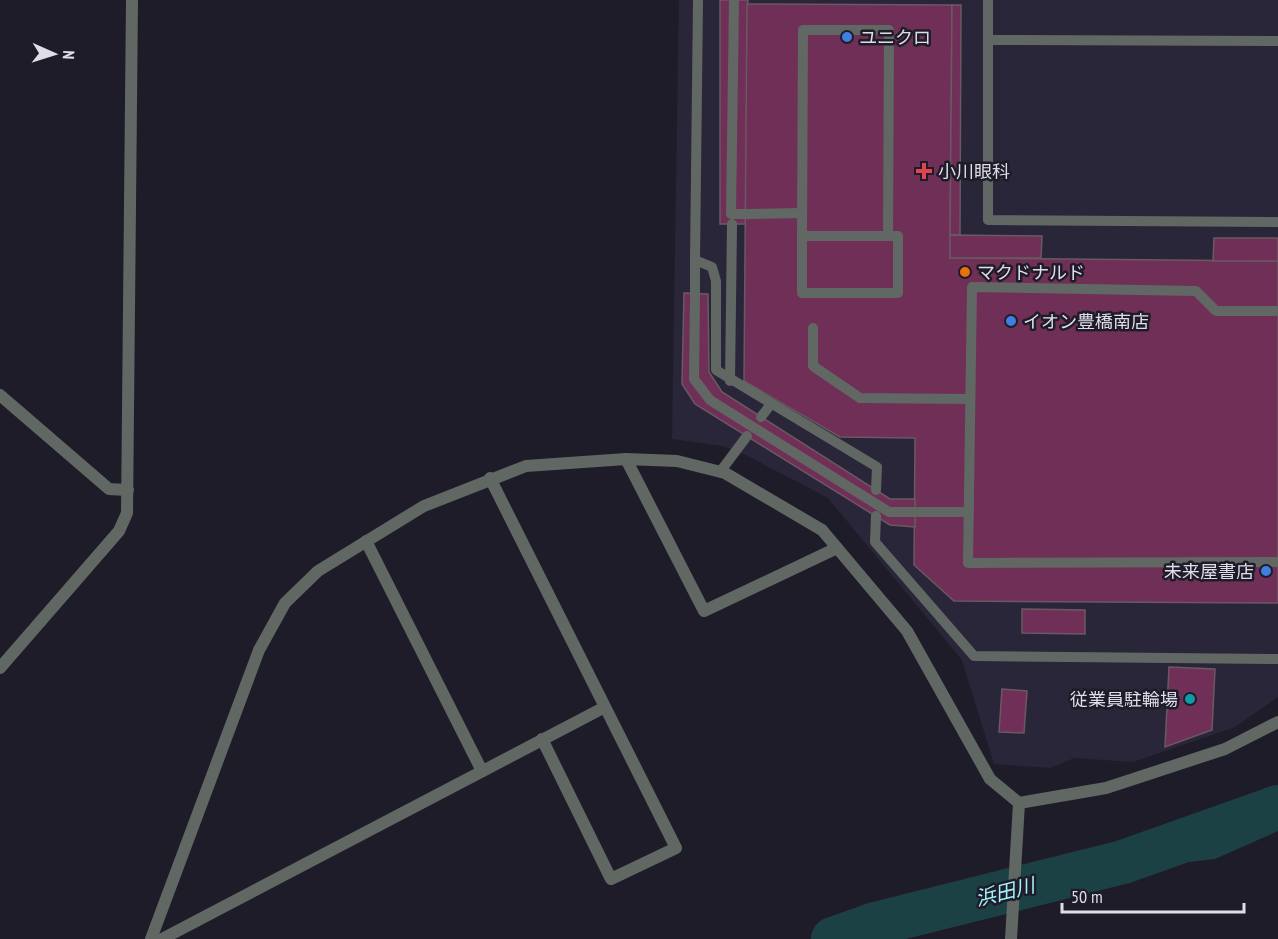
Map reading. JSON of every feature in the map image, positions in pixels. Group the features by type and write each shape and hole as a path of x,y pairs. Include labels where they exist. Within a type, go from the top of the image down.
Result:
{"street":[{"path":"0,668 119,531 127,513 132,0"},
{"path":"0,395 109,489 128,490"},
{"path":"626,459 704,611 837,548"},
{"path":"151,939 259,650 285,603 318,571 424,506 490,478 526,466 626,459 677,461 720,472 822,530 907,631 990,779 1019,803 1106,788 1225,749 1278,722"},
{"path":"490,478 603,708 676,848 611,879 542,739"},
{"path":"366,541 483,771"},
{"path":"162,939 603,708"},
{"path":"1011,939 1019,803"}],"lane":[{"path":"698,0 694,379 710,400 889,512 969,512"},
{"path":"734,0 731,214 802,213"},
{"path":"988,0 988,220 1278,222"},
{"path":"802,236 888,236 898,236 898,293 802,293 802,236 802,213 803,30 889,30 888,236"},
{"path":"988,40 1278,41"},
{"path":"730,381 732,224"},
{"path":"695,261 712,267 716,280 714,362 716,370 730,381 877,467 876,490"},
{"path":"1278,311 1216,311 1196,291 972,287 968,563 1278,562"},
{"path":"813,328 813,366 860,398 970,399"},
{"path":"761,417 771,405"},
{"path":"720,472 747,436"},
{"path":"876,516 875,542 974,656 1278,659"}],"shaded area":[{"path":"679,0 1278,0 1278,697 1235,727 1133,762 1074,758 1050,768 994,764 962,660 828,498 746,455 723,446 672,439"},
{"path":"1278,785 1278,831 1215,859 1189,862 1178,830"}],"building":[{"path":"720,0 748,0 746,224 720,224"},
{"name":"イオン豊橋南店","path":"747,4 952,5 950,258 1278,261 1278,603 954,601 914,565 915,438 840,437 744,381"},
{"path":"952,5 961,5 960,235 950,235"},
{"path":"950,235 1042,236 1041,258 950,258"},
{"path":"1214,238 1278,238 1278,261 1213,261"},
{"path":"684,293 708,294 709,372 722,392 890,499 915,499 915,527 890,525 695,404 682,384"},
{"path":"1022,609 1085,610 1085,634 1022,633"},
{"name":"従業員駐輪場","path":"1169,667 1215,669 1212,730 1165,747"},
{"path":"1002,689 1027,691 1024,733 999,732"}],"waterway":[{"name":"浜田川","path":"833,939 875,924 1123,862 1278,807"}],"place":[{"name":"ユニクロ","path":"847,37"},
{"name":"小川眼科","path":"924,171"},
{"name":"マクドナルド","path":"965,272"},
{"name":"イオン豊橋南店","path":"1011,321"},
{"name":"未来屋書店","path":"1266,571"},
{"name":"従業員駐輪場","path":"1190,699"}]}
